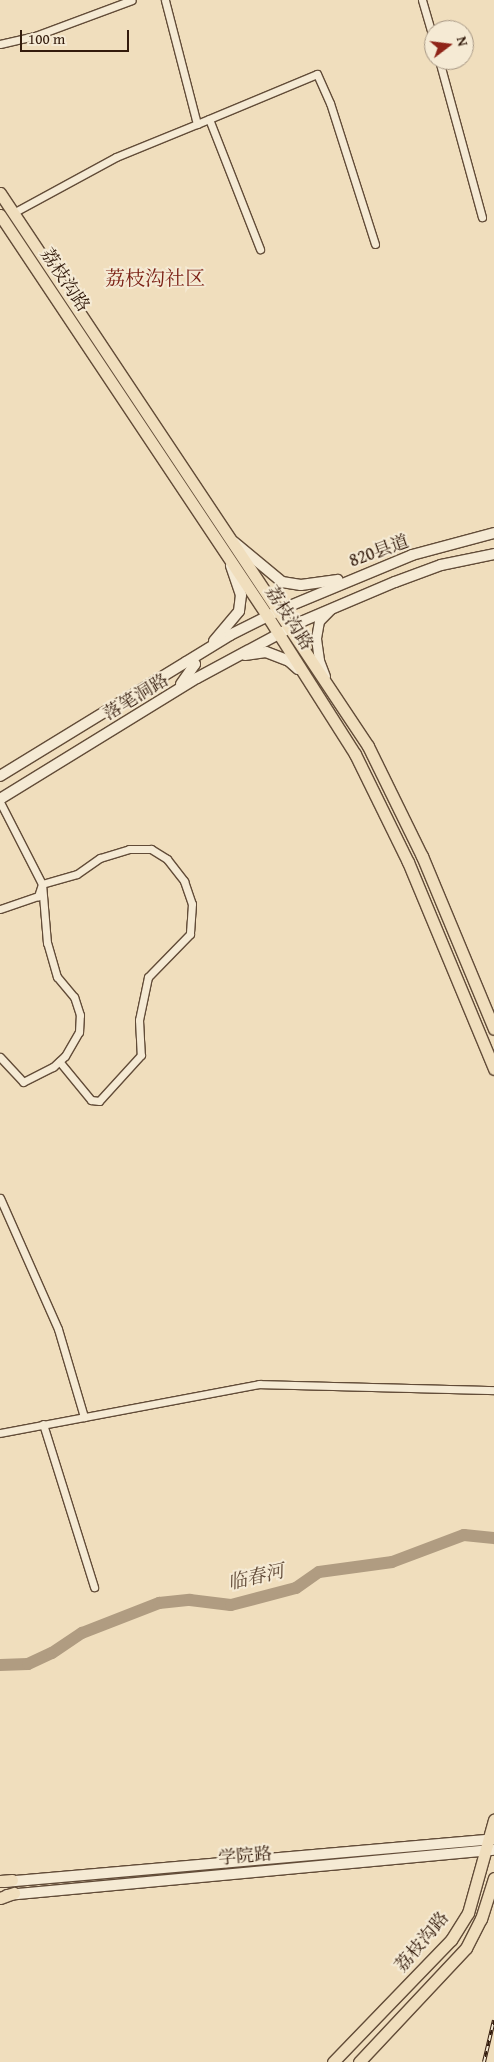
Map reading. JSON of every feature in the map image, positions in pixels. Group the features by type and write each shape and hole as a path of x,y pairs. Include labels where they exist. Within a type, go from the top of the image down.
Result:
{"main road":[{"name":"荔枝沟路","path":"0,193 328,683 396,799 494,1029"},
{"name":"荔枝沟路","path":"0,215 268,617 355,754 382,806 494,1070"},
{"name":"820县道","path":"280,610 351,578 412,555 494,533"},
{"path":"234,542 282,582 301,585 351,578"},
{"path":"205,651 239,611 241,595 223,549"},
{"name":"820县道","path":"291,627 334,607 441,566 494,554"},
{"name":"落笔洞路","path":"0,776 186,662 280,610"},
{"name":"落笔洞路","path":"0,800 170,695 291,627"},
{"path":"226,662 246,654 266,652 289,661 306,677"},
{"path":"170,695 194,668 193,661 186,662"},
{"name":"荔枝沟路","path":"333,2062 451,1940 468,1913 491,1845 494,1820"},
{"name":"学院路","path":"4,1882 491,1845"},
{"name":"学院路","path":"14,1894 491,1845"},
{"name":"荔枝沟路","path":"358,2062 466,1948 481,1919 494,1878"},
{"path":"0,1897 14,1894"}],"street":[{"path":"0,44 35,36 132,0"},
{"path":"165,0 197,124"},
{"path":"422,0 428,20"},
{"path":"442,70 482,217"},
{"path":"14,213 116,157 316,74 330,103 375,244"},
{"path":"209,119 260,249"},
{"path":"328,683 319,660 316,638 319,622 334,607"},
{"path":"0,800 42,884 47,943 58,977 74,997 80,1015 79,1032 59,1061 23,1082 0,1057"},
{"path":"42,884 77,874 100,858 130,849 151,849 167,859 184,881 192,904 190,934 148,977 139,1020 141,1055 99,1101 91,1100 59,1061"},
{"path":"0,910 38,896 42,884"},
{"path":"0,1198 58,1329 84,1417"},
{"path":"0,1433 259,1384 494,1390"},
{"path":"43,1424 94,1588"}],"waterway":[{"name":"临春河","path":"0,1665 28,1664 52,1653 82,1633 159,1603 190,1600 231,1605 296,1588 319,1572 392,1562 464,1535 494,1538"}],"railway":[{"path":"484,2062 494,2020"}],"district":[{"name":"荔枝沟社区","path":"155,277"}]}
